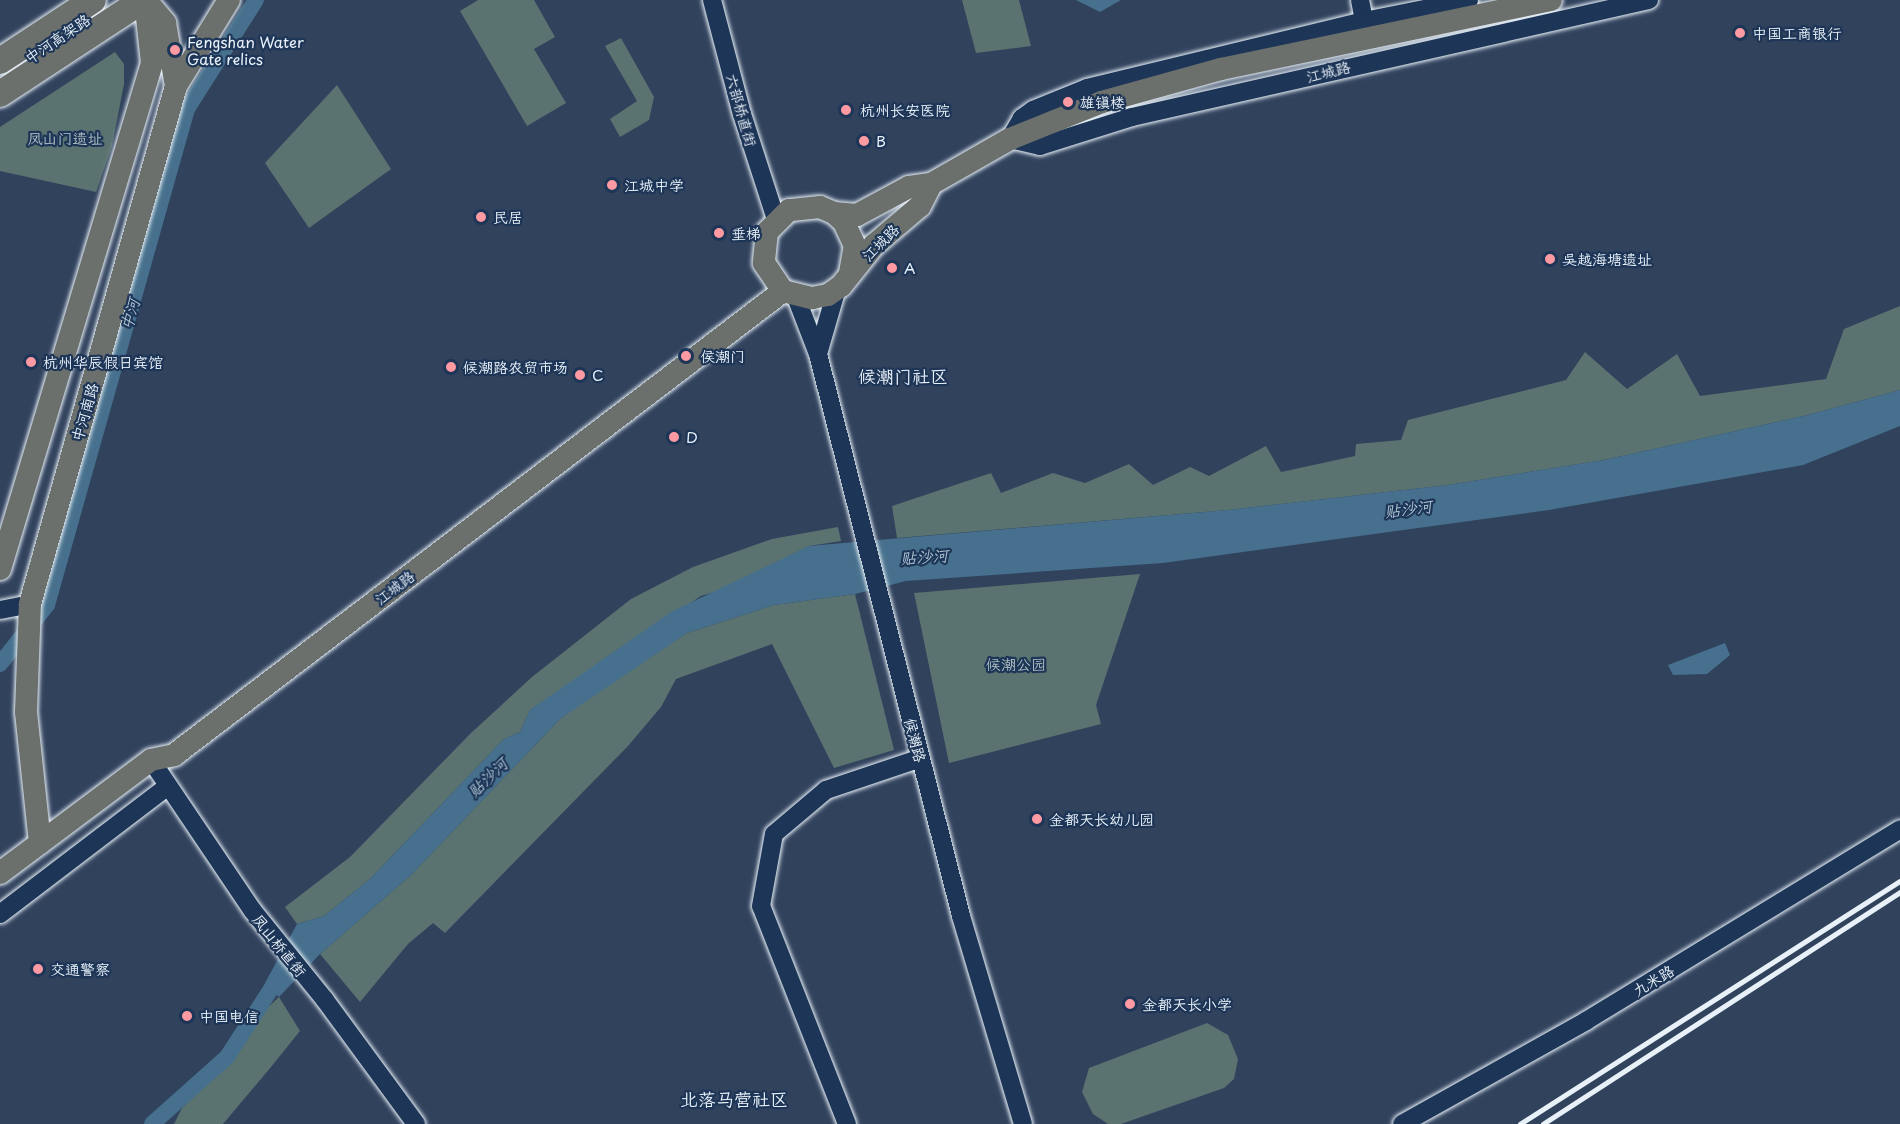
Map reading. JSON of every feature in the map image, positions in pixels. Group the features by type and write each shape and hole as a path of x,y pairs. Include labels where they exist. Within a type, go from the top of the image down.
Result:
{"highway":[{"path":"0,41 64,0"},
{"name":"中河高架路","path":"0,61 93,0"},
{"name":"中河高架路","path":"0,76 114,0"},
{"path":"0,94 145,0"}],"main road":[{"path":"145,0 165,23 176,86"},
{"path":"0,568 152,63 145,0"},
{"name":"中河南路","path":"40,843 26,712 30,609 176,86 229,0"},
{"name":"江城路","path":"776,219 804,206 834,213 857,215 909,187 931,184 1010,139 1102,102 1366,29 1551,0"},
{"name":"江城路","path":"0,873 151,760 174,755 790,294 812,298 844,280 874,245 920,206 931,184"},
{"name":"江城路","path":"834,213 844,222 855,246 844,280"},
{"path":"776,219 767,232 764,263 790,294"},
{"path":"0,854 0,873"}],"street":[{"name":"六部桥直街","path":"712,0 742,114 776,219"},
{"path":"1360,0 1372,61"},
{"name":"江城路","path":"1366,29 1469,0"},
{"name":"江城路","path":"1010,139 1040,146 1132,117 1649,0"},
{"path":"818,354 844,280"},
{"name":"候潮路","path":"790,294 818,354 961,916 1023,1124"},
{"path":"0,610 30,609"},
{"path":"847,1124 761,906 774,834 826,790 921,758"},
{"name":"凤山桥直街","path":"151,760 277,941 309,980 416,1124"},
{"path":"0,914 168,786"},
{"name":"九米路","path":"1402,1124 1586,1021 1900,829"}],"green space":[{"path":"478,0 534,0 555,37 534,49 566,103 527,126 460,11"},
{"path":"962,0 1019,0 1031,46 976,53"},
{"path":"621,38 654,97 649,120 620,137 610,119 637,101 605,46"},
{"name":"凤山门遗址","path":"115,52 124,64 124,84 112,146 96,192 0,171 0,127"},
{"path":"337,85 391,169 309,228 265,163"},
{"path":"1900,306 1900,390 1808,415 1604,460 1448,485 1228,510 897,538 892,506 991,473 1001,493 1053,473 1085,483 1129,464 1153,485 1190,467 1209,476 1266,446 1281,472 1355,456 1356,444 1401,440 1408,420 1566,380 1585,352 1627,389 1677,354 1700,396 1826,379 1844,329"},
{"path":"838,527 841,541 809,546 728,588 701,596 530,710 520,732 504,739 370,879 324,916 297,924 285,907 350,857 470,734 532,677 631,599 693,567 772,539"},
{"name":"候潮公园","path":"1140,574 1096,705 1101,724 949,763 914,593"},
{"path":"855,594 894,750 834,768 772,644 676,679 661,707 628,746 445,933 433,923 408,944 360,1002 320,954 411,875 560,719 604,687 687,633 774,605"},
{"path":"279,997 300,1031 271,1067 223,1124 174,1124 182,1108 233,1058 261,1014"},
{"path":"1207,1023 1228,1035 1238,1059 1234,1079 1224,1088 1121,1124 1108,1124 1093,1114 1082,1092 1089,1068"}],"water":[{"path":"1076,0 1121,0 1100,12"},
{"path":"1900,390 1900,426 1803,465 1549,510 1163,563 906,581 855,594 774,605 687,633 560,719 411,875 320,954 279,997 265,983 297,924 324,916 370,879 504,739 520,732 530,710 671,612 809,546 1228,510 1448,485 1604,460 1808,415"},
{"path":"1725,643 1730,655 1707,674 1673,675 1668,665"}],"waterway":[{"name":"中河","path":"0,664 47,605 187,109 256,0"},
{"name":"贴沙河","path":"152,1124 227,1057 271,989 286,975"}],"railway":[{"path":"1520,1124 1900,881"},
{"path":"1543,1124 1900,892"}],"place":[{"name":"中国工商银行","path":"1740,33"},
{"name":"Fengshan Water Gate relics","path":"175,50"},
{"name":"雄镇楼","path":"1068,102"},
{"name":"杭州长安医院","path":"846,110"},
{"name":"B","path":"864,141"},
{"name":"江城中学","path":"612,185"},
{"name":"民居","path":"481,217"},
{"name":"垂梯","path":"719,233"},
{"name":"吴越海塘遗址","path":"1550,259"},
{"name":"A","path":"892,268"},
{"name":"侯潮门","path":"686,356"},
{"name":"杭州华辰假日宾馆","path":"31,362"},
{"name":"候潮路农贸市场","path":"451,367"},
{"name":"C","path":"580,375"},
{"name":"D","path":"674,437"},
{"name":"金都天长幼儿园","path":"1037,819"},
{"name":"交通警察","path":"38,969"},
{"name":"金都天长小学","path":"1130,1004"},
{"name":"中国电信","path":"187,1016"}],"district":[{"name":"候潮门社区","path":"903,376"},
{"name":"北落马营社区","path":"734,1099"}]}
